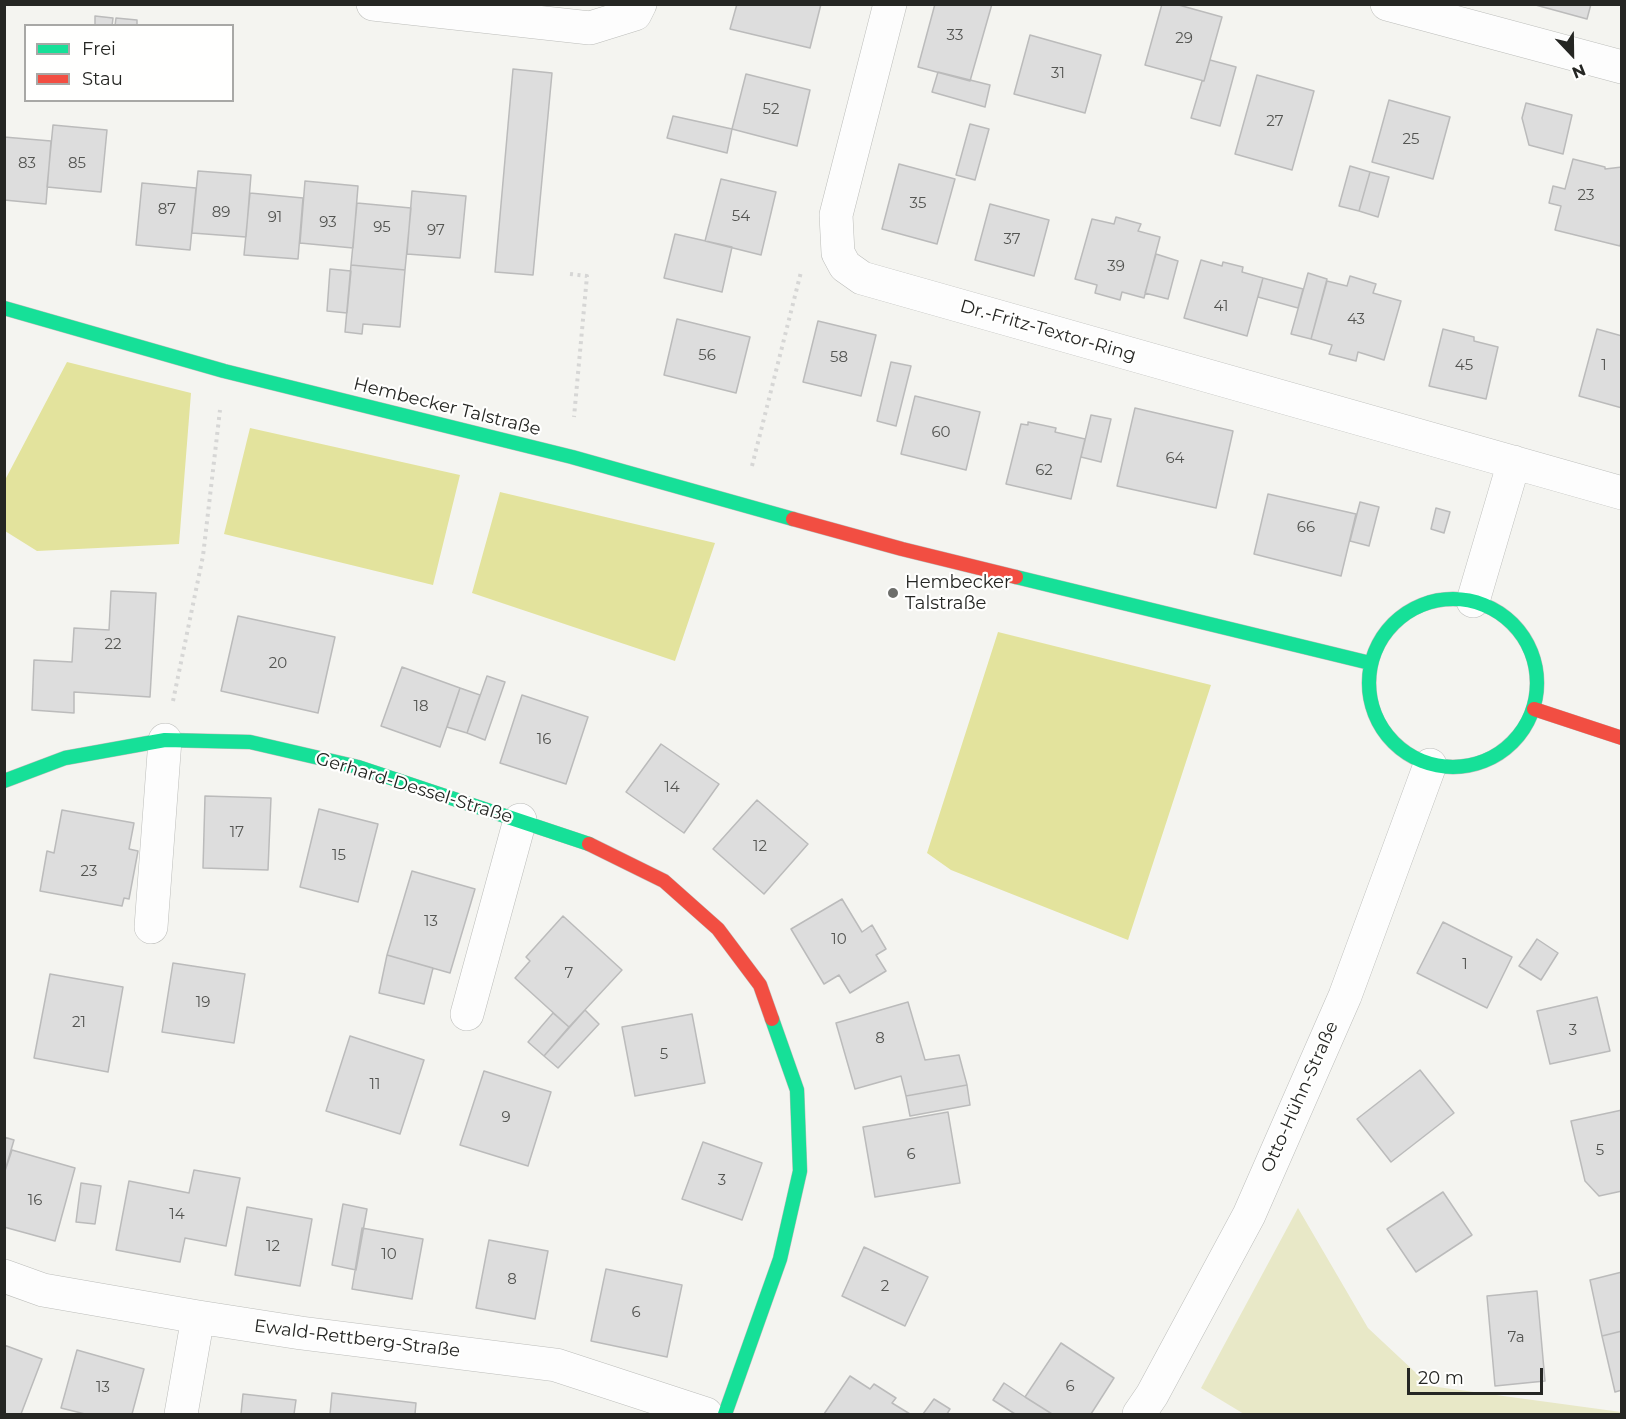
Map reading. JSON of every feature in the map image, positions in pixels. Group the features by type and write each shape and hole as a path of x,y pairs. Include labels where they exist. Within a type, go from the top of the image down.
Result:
{"street":[{"path":"373,4 590,28 635,14 640,4"},
{"path":"838,253 836,215 890,4"},
{"path":"1387,4 1622,67"},
{"name":"Dr.-Fritz-Textor-Ring","path":"838,253 845,266 862,278 877,283 1622,492"},
{"name":"Hembecker Talstraße","path":"4,308 224,370 572,457 902,549 1370,663"},
{"path":"1473,601 1514,462"},
{"path":"1459,598 1473,601 1499,612 1519,630 1533,654 1538,682 1534,709 1520,734 1499,754 1472,766 1444,768 1430,765 1416,760 1392,744 1376,719 1368,692 1370,663 1382,636 1403,615 1429,602 1459,598"},
{"path":"1534,709 1622,738"},
{"path":"151,927 165,740"},
{"name":"Gerhard-Dessel-Straße","path":"4,781 65,758 165,740 250,742 358,767 520,820 600,848 664,881 718,929 760,985 797,1090 800,1171 780,1258 725,1414"},
{"name":"Otto-Hühn-Straße","path":"1139,1414 1152,1395 1249,1215 1345,996 1430,765"},
{"name":"Gerhard-Dessel-Straße","path":"467,1014 520,820"},
{"name":"Ewald-Rettberg-Straße","path":"4,1276 43,1290 198,1317 301,1333 556,1365 706,1414"},
{"path":"182,1414 198,1317"}],"path":[{"path":"753,462 804,260 838,253"},
{"path":"570,274 587,276 572,457"},
{"path":"165,740 203,556 224,370"}],"shaded area":[{"path":"67,362 191,393 179,544 37,551 5,531 5,480"},
{"path":"250,428 460,475 433,585 224,534"},
{"path":"500,492 715,543 675,661 472,593"},
{"path":"998,632 1211,685 1128,940 951,870 927,853"},
{"path":"1298,1208 1368,1328 1430,1386 1621,1412 1621,1414 1244,1414 1201,1388"}],"building":[{"path":"737,4 821,4 810,48 730,29"},
{"path":"935,4 992,4 970,81 918,67"},
{"path":"1162,4 1175,4 1222,17 1204,81 1145,65"},
{"path":"1532,4 1591,4 1587,19"},
{"path":"95,16 113,18 112,24 95,24"},
{"path":"116,18 137,20 137,24 115,24"},
{"path":"1030,35 1101,55 1085,113 1014,94"},
{"path":"1210,60 1236,67 1220,126 1191,118"},
{"path":"513,69 552,73 533,275 495,272"},
{"path":"938,72 990,85 985,107 932,92"},
{"path":"746,74 810,90 797,146 732,129"},
{"path":"1257,75 1314,91 1292,170 1235,154"},
{"path":"1389,100 1450,117 1433,179 1372,162"},
{"path":"1526,103 1572,115 1563,154 1529,145 1522,118"},
{"path":"673,116 732,129 727,153 667,138"},
{"path":"970,124 989,129 975,180 956,175"},
{"path":"53,125 107,130 101,192 47,187"},
{"path":"4,137 51,141 46,204 4,200"},
{"path":"1573,159 1605,167 1605,169 1622,167 1620,246 1555,230 1561,206 1549,203 1553,186 1565,189"},
{"path":"899,164 955,179 937,244 882,229"},
{"path":"1350,166 1370,172 1359,211 1339,206"},
{"path":"198,171 251,175 246,237 192,233"},
{"path":"1370,172 1389,177 1378,217 1359,211"},
{"path":"721,179 776,192 761,255 705,241"},
{"path":"305,181 358,186 353,248 300,243"},
{"path":"142,183 196,188 190,250 136,245"},
{"path":"412,191 466,196 460,258 407,254"},
{"path":"250,193 303,198 298,259 244,255"},
{"path":"357,203 411,208 405,270 351,265"},
{"path":"990,204 1049,220 1034,276 975,260"},
{"path":"1116,217 1141,224 1138,231 1160,237 1144,298 1122,292 1120,300 1095,293 1097,285 1075,279 1092,219 1114,224"},
{"path":"675,234 732,247 722,292 664,278"},
{"path":"1156,254 1178,261 1168,299 1145,293"},
{"path":"1201,260 1222,266 1223,262 1243,267 1242,272 1263,278 1247,336 1184,318"},
{"path":"351,265 405,270 400,327 363,324 362,334 345,332"},
{"path":"330,269 351,271 347,313 327,311"},
{"path":"1308,273 1327,279 1311,339 1291,334"},
{"path":"1350,276 1376,284 1373,293 1401,301 1384,360 1358,352 1356,361 1329,354 1332,345 1311,339 1327,281 1347,286"},
{"path":"1263,278 1303,289 1298,308 1258,297"},
{"path":"677,319 750,337 736,393 664,375"},
{"path":"818,321 876,335 861,396 803,382"},
{"path":"1443,329 1474,337 1474,341 1498,347 1486,399 1429,386"},
{"path":"1597,329 1622,336 1622,408 1579,396"},
{"path":"891,362 911,366 896,426 877,421"},
{"path":"915,396 980,412 966,470 901,454"},
{"path":"1135,408 1233,431 1216,508 1117,486"},
{"path":"1091,415 1111,419 1101,462 1081,457"},
{"path":"1028,422 1056,428 1055,432 1085,439 1071,499 1006,484 1021,424 1028,425"},
{"path":"1268,494 1356,514 1341,576 1254,554"},
{"path":"1360,502 1379,507 1369,546 1350,541"},
{"path":"1436,508 1450,512 1444,533 1431,529"},
{"path":"111,591 156,593 150,697 74,692 74,713 32,710 34,660 72,662 74,628 109,630"},
{"path":"238,616 335,637 318,713 221,691"},
{"path":"402,667 460,688 440,747 381,726"},
{"path":"487,676 505,682 485,740 467,733"},
{"path":"460,688 480,695 467,733 447,727"},
{"path":"522,695 588,717 566,784 500,763"},
{"path":"661,744 719,784 684,833 626,792"},
{"path":"205,796 271,798 268,870 203,868"},
{"path":"757,800 808,844 764,894 713,849"},
{"path":"319,809 378,824 358,902 300,887"},
{"path":"62,810 134,823 129,849 138,851 129,899 124,898 122,906 40,891 47,851 54,853"},
{"path":"412,871 475,889 450,973 387,955"},
{"path":"842,899 862,932 872,925 886,949 876,955 886,971 850,993 839,975 824,984 791,929"},
{"path":"563,916 622,970 569,1027 515,978 530,961 526,957"},
{"path":"1443,922 1512,957 1487,1008 1417,973"},
{"path":"1537,939 1558,953 1541,980 1519,966"},
{"path":"387,955 433,968 424,1004 379,993"},
{"path":"173,963 245,974 234,1043 162,1032"},
{"path":"50,974 123,987 108,1072 34,1058"},
{"path":"1597,997 1610,1051 1550,1064 1537,1011"},
{"path":"908,1002 925,1060 959,1055 967,1085 906,1096 901,1076 855,1089 836,1023"},
{"path":"585,1010 599,1024 558,1068 544,1056"},
{"path":"553,1013 569,1027 544,1056 528,1042"},
{"path":"692,1014 705,1083 635,1096 622,1027"},
{"path":"350,1036 424,1060 400,1134 326,1111"},
{"path":"1420,1070 1454,1113 1391,1162 1357,1119"},
{"path":"484,1071 551,1092 528,1166 460,1145"},
{"path":"967,1085 970,1105 910,1116 906,1096"},
{"path":"1622,1110 1622,1191 1599,1196 1585,1181 1571,1121"},
{"path":"948,1112 960,1183 875,1197 863,1127"},
{"path":"4,1137 14,1140 4,1174"},
{"path":"703,1142 762,1163 742,1220 682,1199"},
{"path":"12,1150 75,1168 55,1241 4,1227 4,1174"},
{"path":"194,1170 240,1178 226,1246 185,1238 180,1262 116,1250 129,1181 189,1193"},
{"path":"81,1183 101,1186 95,1224 76,1222"},
{"path":"1443,1192 1472,1235 1416,1272 1387,1229"},
{"path":"343,1204 367,1209 356,1270 332,1265"},
{"path":"247,1207 312,1219 300,1286 235,1275"},
{"path":"362,1228 423,1239 412,1299 352,1289"},
{"path":"489,1240 548,1251 535,1319 476,1308"},
{"path":"864,1247 928,1277 905,1326 842,1296"},
{"path":"606,1269 682,1285 667,1357 591,1341"},
{"path":"1622,1272 1622,1331 1602,1336 1590,1280"},
{"path":"1537,1291 1545,1381 1495,1386 1487,1296"},
{"path":"1622,1331 1622,1390 1615,1392 1602,1336"},
{"path":"1061,1343 1114,1378 1091,1414 1052,1414 1025,1397"},
{"path":"4,1345 42,1359 21,1414 4,1414"},
{"path":"77,1350 144,1369 132,1414 85,1414 61,1408"},
{"path":"850,1376 870,1389 874,1384 896,1398 892,1403 910,1414 824,1414"},
{"path":"1004,1383 1052,1414 1015,1414 993,1400"},
{"path":"332,1393 416,1403 415,1414 330,1414"},
{"path":"243,1394 296,1400 294,1414 241,1414"},
{"path":"934,1399 950,1409 947,1414 923,1414"}],"traffic: fast":[{"path":"4,308 224,371 572,457 793,519"},
{"path":"1016,577 1370,663"},
{"path":"1453,599 1469,600 1485,605 1513,623 1531,651 1536,667 1537,683 1536,699 1531,715 1513,743 1485,761 1469,766 1453,767 1437,766 1421,761 1393,743 1375,715 1370,699 1369,683 1370,667 1375,651 1393,623 1421,605 1437,600 1453,599"},
{"path":"4,781 65,758 165,740 250,742 358,767 589,844"},
{"path":"725,1414 780,1259 800,1171 797,1090 772,1019"}],"traffic: jam":[{"path":"793,519 1016,577"},
{"path":"1534,709 1622,738"},
{"path":"589,844 664,881 718,929 760,985 772,1019"}],"place":[{"name":"Hembecker Talstraße","path":"893,593"}]}
